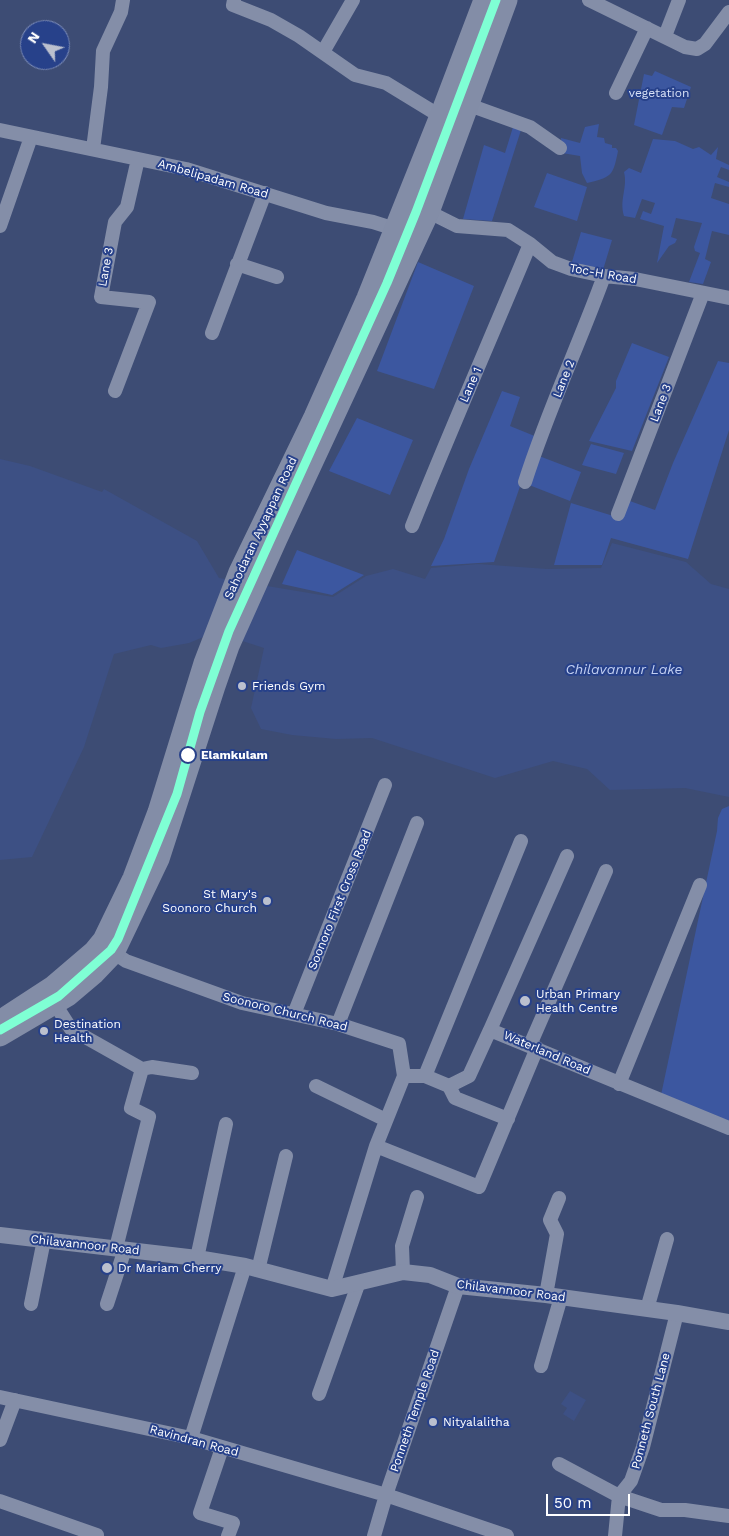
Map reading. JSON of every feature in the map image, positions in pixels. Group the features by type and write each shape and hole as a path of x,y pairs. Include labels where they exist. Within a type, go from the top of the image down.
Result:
{"main road":[{"name":"Sahodaran Ayyappan Road","path":"0,1019 53,986 94,951 103,940 133,878 158,812 204,663 255,590 371,314 395,229 484,0"},
{"name":"Sahodaran Ayyappan Road","path":"0,1036 68,996 94,974 114,953 159,859 215,686 222,639 239,572 314,416 429,212 507,0"}],"street":[{"path":"93,149 101,87 103,51 120,12 123,0"},
{"path":"234,0 233,5 271,20 323,52 355,75 386,83 440,116"},
{"path":"323,52 353,0"},
{"path":"588,0 665,36 684,47 697,49 705,44 729,12"},
{"path":"665,36 679,0"},
{"path":"616,93 647,28"},
{"path":"468,105 530,127 560,148"},
{"name":"Ambelipadam Road","path":"0,130 186,169 326,213 373,222 395,229"},
{"path":"0,226 31,137"},
{"name":"Lane 3","path":"116,391 149,302 101,297 114,222 127,207 138,159"},
{"path":"212,334 265,193"},
{"name":"Toc-H Road","path":"429,212 457,226 508,230 530,244 552,262 571,270 635,279 729,298"},
{"name":"Lane 1","path":"412,526 530,244"},
{"path":"237,264 276,277"},
{"name":"Lane 2","path":"525,482 534,453 604,276"},
{"name":"Lane 3","path":"618,514 703,293"},
{"name":"Soonoro First Cross Road","path":"294,1014 385,785"},
{"path":"338,1024 417,823"},
{"path":"426,1076 521,841"},
{"path":"490,1030 567,856"},
{"path":"376,1146 479,1187 508,1119 534,1047 606,871"},
{"path":"619,1084 700,885"},
{"name":"Soonoro Church Road","path":"114,953 126,961 242,1003 338,1024 399,1044 404,1076"},
{"path":"55,1004 71,1029 142,1069 152,1067 192,1073"},
{"name":"Waterland Road","path":"449,1086 470,1076 490,1030 729,1128"},
{"path":"107,1304 149,1117 131,1108 142,1069"},
{"path":"332,1289 376,1146 404,1076 426,1076 449,1086 455,1098 508,1119"},
{"path":"316,1086 386,1120"},
{"path":"197,1258 226,1124"},
{"path":"191,1438 251,1268 286,1156"},
{"path":"403,1272 402,1246 416,1197"},
{"path":"541,1366 553,1296 557,1234 550,1220 558,1198"},
{"name":"Chilavannoor Road","path":"0,1235 197,1258 251,1268 332,1289 403,1272 430,1275 458,1286 553,1296 729,1322"},
{"path":"647,1309 667,1239"},
{"path":"31,1304 44,1240"},
{"path":"319,1394 359,1282"},
{"name":"Ponneth Temple Road","path":"374,1536 386,1495 458,1286"},
{"name":"Ponneth South Lane","path":"615,1536 619,1496 631,1481 644,1447 677,1313"},
{"name":"Ravindran Road","path":"0,1397 191,1438 386,1495 507,1536"},
{"path":"0,1440 15,1400"},
{"path":"222,1448 200,1513 233,1523 228,1536"},
{"path":"559,1464 619,1496 661,1510 685,1510 729,1516"},
{"path":"0,1501 96,1536"}],"green space":[{"name":"vegetation","path":"655,71 691,87 684,108 672,107 662,135 634,125 644,74 652,76"},
{"path":"599,124 597,137 604,138 605,143 612,145 612,148 616,148 618,151 615,166 613,171 606,177 587,183 582,173 580,156 562,153 561,138 580,143 585,127"},
{"path":"513,127 521,130 492,221 463,219 484,145 505,153"},
{"path":"653,139 675,141 693,149 699,147 711,155 718,147 716,159 729,165 729,170 721,167 717,177 729,182 729,187 715,183 711,198 729,204 729,235 712,231 705,259 711,262 703,284 689,282 700,253 695,251 694,247 702,223 676,218 671,237 677,239 675,243 669,246 657,263 664,226 640,219 643,211 651,214 655,203 642,199 635,218 624,216 622,204 625,183 624,172 629,168 641,173"},
{"path":"547,173 587,187 577,221 534,207"},
{"path":"581,232 612,240 603,270 571,265"},
{"path":"418,262 474,286 434,389 377,371"},
{"path":"632,343 669,357 632,451 589,441 616,388 616,381"},
{"path":"718,361 729,363 729,430 688,559 611,538 602,565 554,565 571,503 620,518 627,500 655,510 673,463"},
{"path":"502,391 520,397 510,426 537,437 494,562 431,566 444,539 469,469"},
{"path":"357,418 413,440 390,495 329,471"},
{"path":"591,444 624,453 616,474 582,465"},
{"path":"539,456 581,472 570,501 529,485"},
{"path":"297,550 364,575 332,595 282,584"},
{"path":"729,806 729,1121 661,1095 717,831 718,818 722,809"}],"water":[{"name":"Chilavannur Lake","path":"0,459 30,466 102,492 104,489 197,541 219,578 333,597 366,576 393,569 425,579 431,568 478,564 547,569 601,568 612,543 686,562 711,584 729,589 729,797 685,788 610,790 587,769 553,761 495,778 372,738 336,739 292,735 261,729 251,708 264,648 215,632 189,643 161,648 151,645 114,654 84,747 32,857 0,860"},
{"path":"570,1391 586,1400 574,1421 563,1414 567,1408 561,1404"}],"transit line":[{"path":"0,1030 59,996 111,950 118,939 177,794 200,712 229,631 387,283 416,212 496,0"}],"place":[{"name":"Friends Gym","path":"242,686"},
{"name":"Elamkulam","path":"188,755"},
{"name":"St Mary's Soonoro Church","path":"267,901"},
{"name":"Urban Primary Health Centre","path":"525,1001"},
{"name":"Destination Health","path":"44,1031"},
{"name":"Dr Mariam Cherry","path":"107,1268"},
{"name":"Nityalalitha","path":"433,1422"}]}
